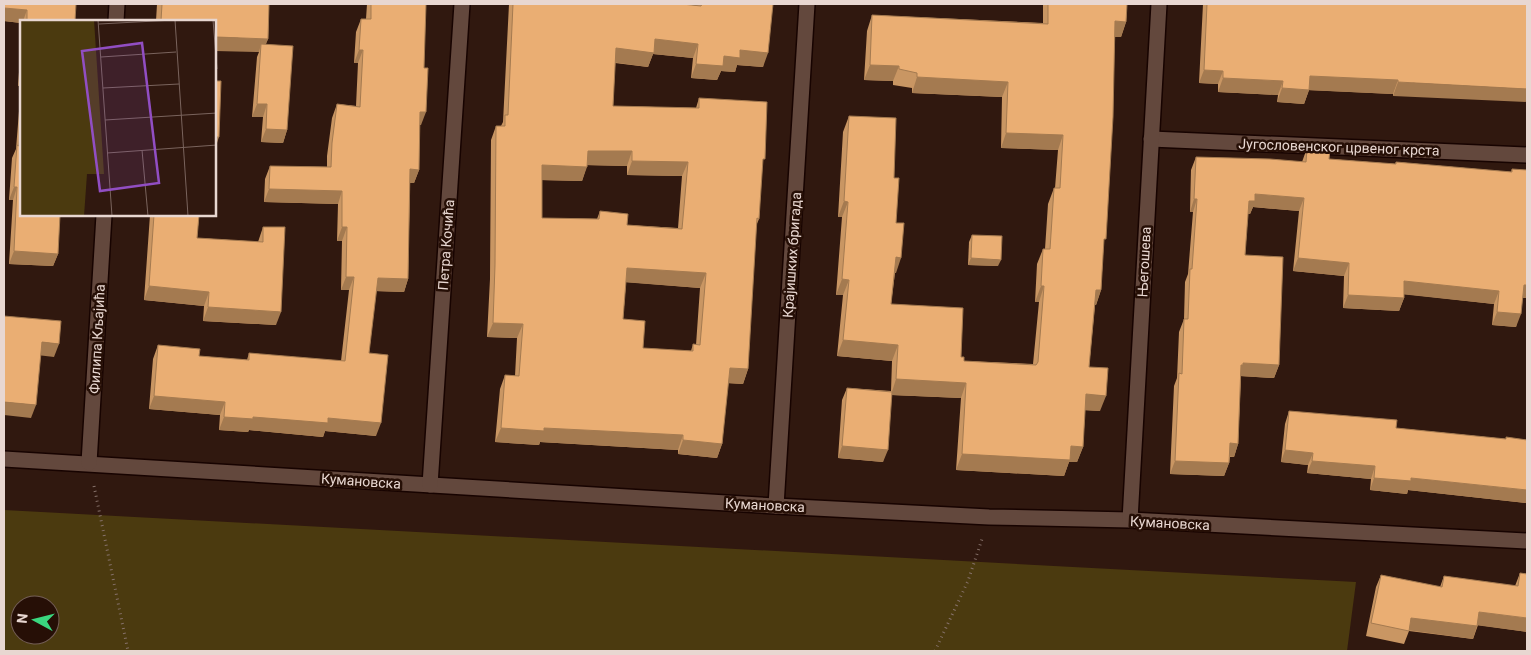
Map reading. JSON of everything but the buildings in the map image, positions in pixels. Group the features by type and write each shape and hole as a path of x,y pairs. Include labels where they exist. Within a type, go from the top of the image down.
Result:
{"street":[{"path":"116,20 117,4"},
{"name":"Петра Кочића","path":"430,485 462,4"},
{"name":"Крајишких бригада","path":"776,506 807,4"},
{"name":"Његошева","path":"1130,520 1158,4"},
{"name":"Југословенског црвеног крста","path":"1151,139 1527,155"},
{"name":"Филипа Кљајића","path":"89,463 104,216"},
{"name":"Кумановска","path":"4,459 776,506 989,517 1130,520 1527,541"}],"path":[{"path":"89,463 128,651"},
{"path":"935,651 968,581 989,517"}],"shaded area":[{"path":"4,510 1356,582 1347,651 4,651"}]}
